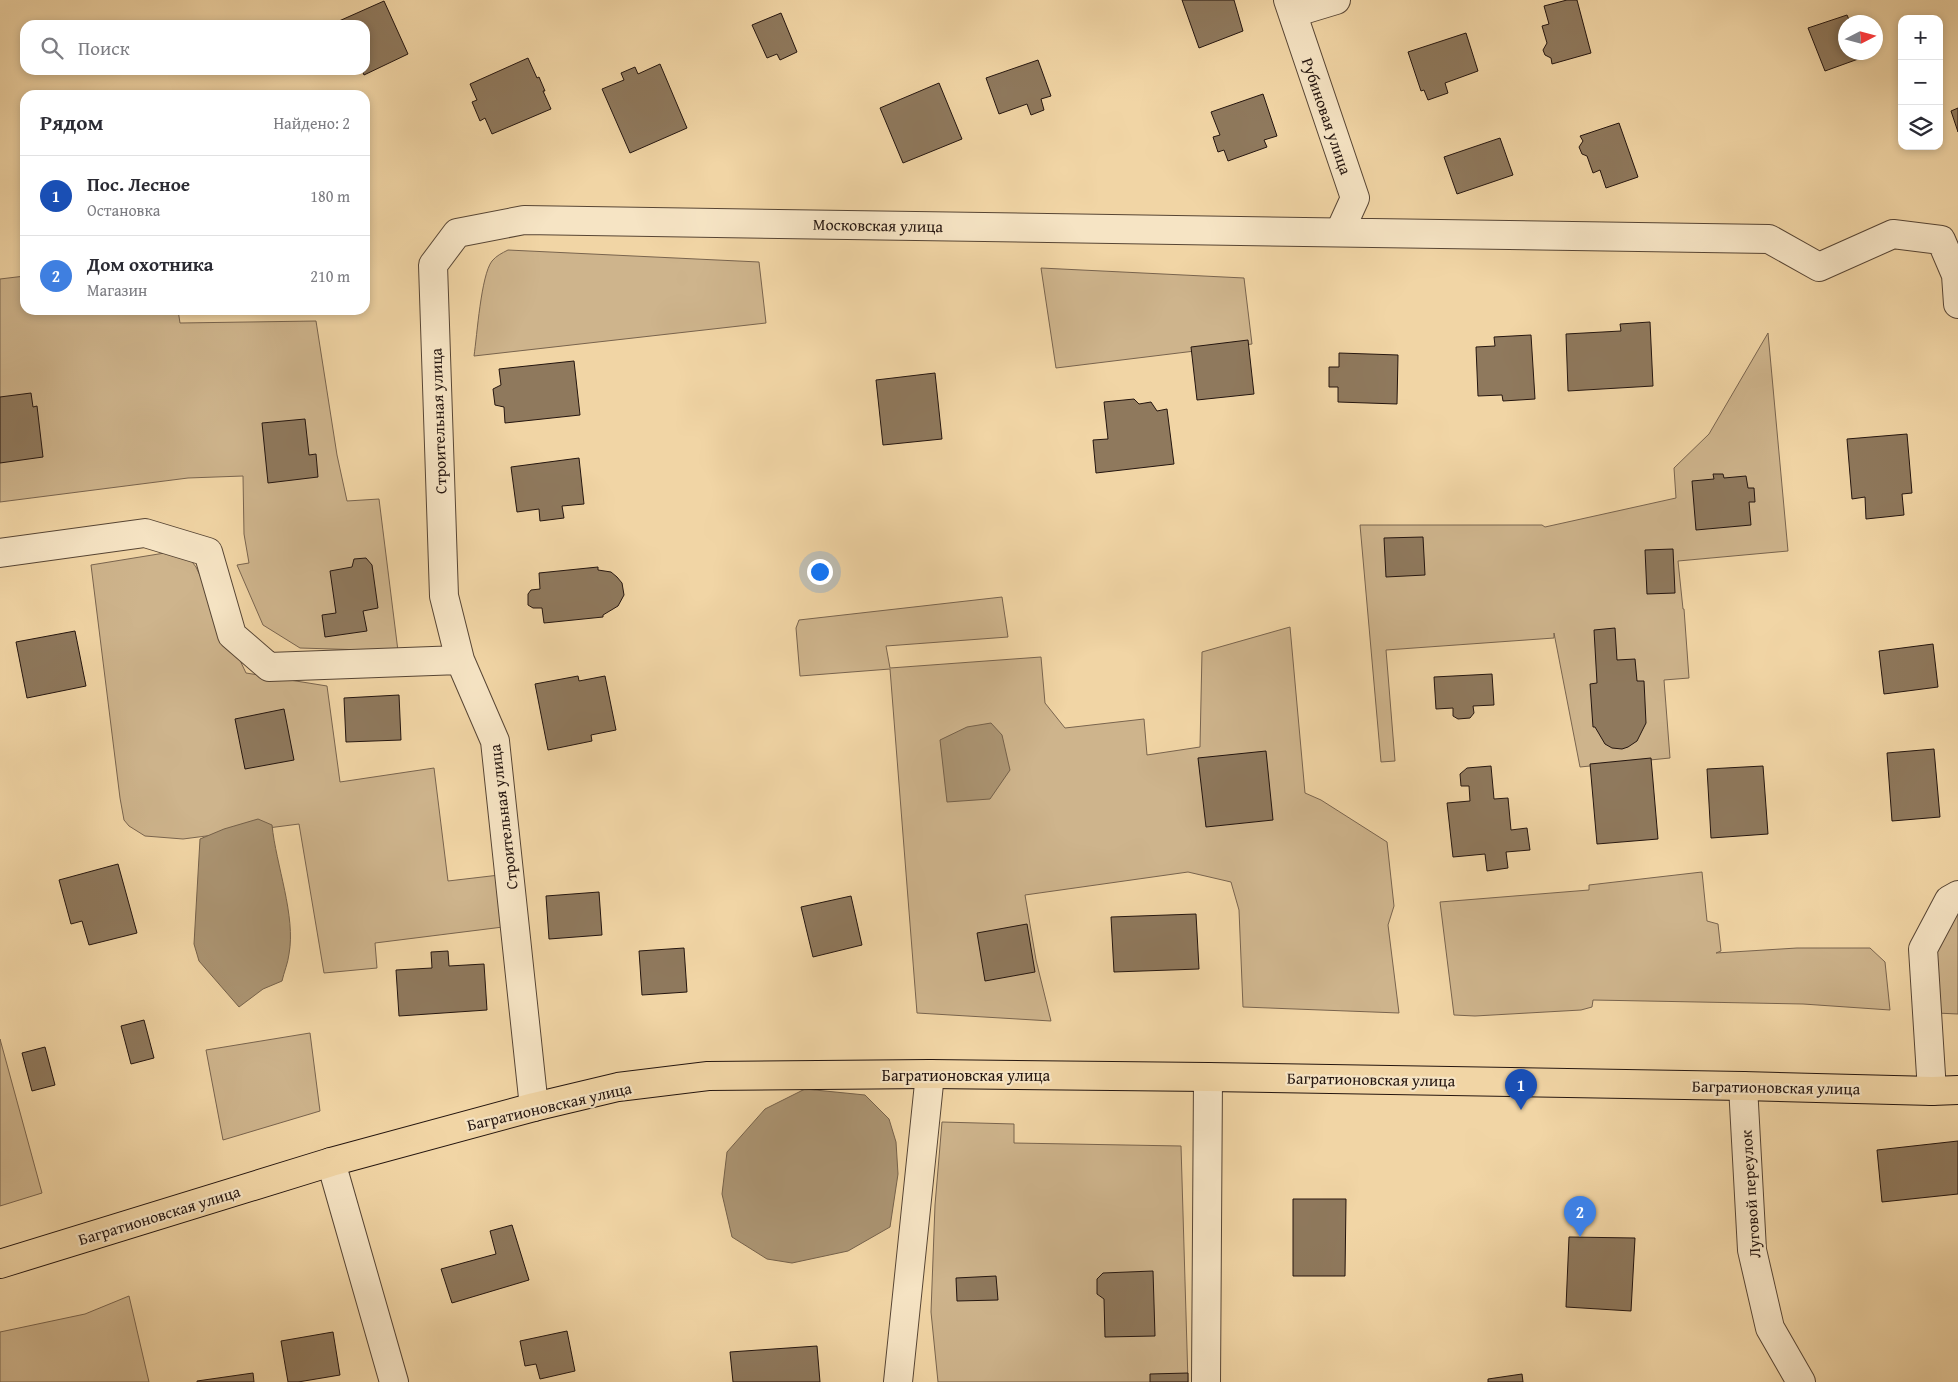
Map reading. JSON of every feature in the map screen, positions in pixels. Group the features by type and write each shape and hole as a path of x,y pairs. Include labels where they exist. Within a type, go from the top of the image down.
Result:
{"main road":[{"name":"Багратионовская улица","path":"0,1264 331,1162 534,1107 618,1087 708,1076 930,1074 1208,1077 1945,1091"}],"street":[{"path":"1291,7 1336,0"},
{"name":"Рубиновая улица","path":"1291,7 1355,198 1340,231"},
{"name":"Московская улица","path":"433,265 457,233 524,220 1769,239 1819,267 1893,234 1941,240 1956,276 1958,304"},
{"name":"Строительная улица","path":"433,265 444,596 460,660 496,741 534,1107"},
{"path":"0,553 145,533 208,552 232,635 269,667 460,660"},
{"path":"1945,1091 1923,949 1949,900 1958,895"},
{"path":"898,1382 930,1074"},
{"path":"1206,1382 1208,1077"},
{"name":"Луговой переулок","path":"1743,1086 1752,1250 1770,1328 1801,1382"},
{"path":"331,1162 394,1382"}],"shaded area":[{"path":"508,250 759,262 766,323 474,356 482,292 488,268 495,258"},
{"path":"1041,268 1244,278 1252,344 1056,368"},
{"path":"20,277 20,315 179,315 180,323 316,321 337,455 347,501 379,499 398,651 300,648 263,625 237,565 249,563 244,534 243,476 188,478 0,502 0,279"},
{"path":"1768,333 1788,551 1678,561 1689,678 1664,680 1670,758 1580,767 1554,633 1554,638 1386,650 1395,761 1381,762 1360,525 1542,525 1545,527 1676,498 1674,468 1709,434"},
{"path":"183,550 196,567 246,673 327,686 340,782 434,768 448,881 508,874 511,926 375,943 377,968 324,973 299,824 183,839 145,836 129,826 124,820 120,798 91,565"},
{"path":"1002,597 1008,637 886,646 890,668 1041,657 1045,703 1065,728 1144,719 1147,755 1200,747 1202,652 1290,627 1305,793 1321,800 1387,842 1394,906 1388,925 1399,1013 1243,1007 1239,910 1231,882 1188,872 1025,895 1036,960 1051,1021 917,1013 890,669 800,676 796,628 799,620"},
{"path":"991,723 1002,735 1010,770 990,799 947,802 940,740 967,727"},
{"path":"258,819 272,825 288,907 290,923 289,954 282,981 263,989 239,1007 199,961 194,944 200,839 224,829"},
{"path":"1702,872 1707,921 1718,924 1721,951 1716,953 1797,948 1870,948 1885,962 1890,1010 1803,1004 1593,1000 1592,1007 1581,1010 1475,1016 1454,1015 1440,902 1589,890 1589,885"},
{"path":"1958,900 1958,1014 1914,1012 1925,937"},
{"path":"310,1033 320,1111 223,1140 206,1050"},
{"path":"0,1039 42,1193 0,1206"},
{"path":"805,1089 865,1095 889,1119 896,1142 898,1174 890,1227 848,1251 792,1263 767,1259 732,1237 722,1194 727,1152 765,1109"},
{"path":"942,1122 1014,1124 1014,1143 1181,1146 1188,1382 938,1382 931,1312 935,1205"},
{"path":"129,1296 149,1382 0,1382 0,1332 85,1314"}],"building":[{"path":"1182,0 1234,0 1243,31 1199,48"},
{"path":"1567,0 1577,0 1591,53 1552,64 1551,58 1545,55 1543,50 1547,43 1542,26 1549,24 1544,6"},
{"path":"384,1 408,54 370,72 370,20 341,20"},
{"path":"781,13 797,52 780,60 777,54 767,58 752,25"},
{"path":"1838,18 1838,60 1855,60 1825,71 1808,28"},
{"path":"1466,33 1478,71 1445,83 1448,93 1428,100 1424,90 1421,91 1408,52"},
{"path":"528,58 537,78 539,77 551,109 492,134 485,118 480,121 472,102 477,100 470,84"},
{"path":"1038,60 1051,96 1041,99 1044,110 1031,115 1027,104 999,114 986,78"},
{"path":"660,64 687,128 630,153 602,89 624,80 621,73 635,67 638,74"},
{"path":"939,83 962,139 903,163 880,108"},
{"path":"1263,94 1277,136 1264,140 1267,147 1228,161 1224,150 1218,152 1213,137 1220,135 1211,112"},
{"path":"1958,108 1958,132 1951,111"},
{"path":"1619,123 1638,177 1606,188 1600,170 1593,173 1587,156 1582,154 1579,147 1583,141 1580,136"},
{"path":"1500,138 1513,175 1457,194 1444,157"},
{"path":"1650,322 1653,386 1568,391 1566,334 1621,331 1620,324"},
{"path":"1531,335 1535,399 1503,401 1502,395 1478,396 1476,347 1495,346 1494,337"},
{"path":"1248,340 1254,394 1197,400 1191,347"},
{"path":"1339,353 1398,355 1397,404 1338,402 1338,387 1329,387 1329,367 1339,367"},
{"path":"574,361 580,415 505,423 504,407 495,405 493,389 501,385 499,369"},
{"path":"935,373 942,439 883,445 876,380"},
{"path":"31,393 33,407 37,406 43,457 0,463 0,397"},
{"path":"1134,399 1139,404 1151,402 1157,411 1167,409 1174,464 1096,473 1093,440 1108,439 1104,402"},
{"path":"305,419 309,455 316,454 318,477 268,483 262,423"},
{"path":"1907,434 1912,493 1902,494 1904,515 1866,519 1865,497 1852,499 1847,439"},
{"path":"579,458 584,504 562,506 564,518 540,521 539,509 517,512 511,467"},
{"path":"1713,474 1723,474 1724,478 1746,476 1748,488 1754,488 1755,502 1749,502 1751,525 1696,530 1692,481 1714,479"},
{"path":"1423,537 1425,575 1386,577 1384,538"},
{"path":"1673,549 1675,593 1647,594 1645,550"},
{"path":"366,558 372,565 378,608 363,611 367,631 325,637 322,615 336,613 330,571 352,567 354,559"},
{"path":"598,567 598,570 611,572 617,577 622,583 624,595 618,606 603,615 603,617 544,623 542,608 533,608 528,605 528,594 531,590 540,589 539,573"},
{"path":"1615,628 1617,660 1635,659 1637,681 1644,681 1646,723 1637,741 1622,749 1612,748 1605,744 1595,727 1593,727 1590,684 1597,683 1594,630"},
{"path":"75,631 86,686 27,698 16,642"},
{"path":"1933,644 1938,687 1884,694 1879,651"},
{"path":"1492,674 1494,705 1473,706 1474,713 1470,718 1458,719 1453,716 1453,708 1436,709 1434,677"},
{"path":"578,676 579,681 605,676 616,730 591,735 592,741 548,750 535,684"},
{"path":"399,695 401,740 346,742 344,698"},
{"path":"284,709 294,760 245,769 235,719"},
{"path":"1934,749 1940,817 1892,821 1887,753"},
{"path":"1266,751 1273,820 1206,827 1198,758"},
{"path":"1651,758 1658,839 1597,844 1590,764"},
{"path":"1491,766 1494,799 1508,798 1511,830 1527,828 1530,850 1506,852 1508,868 1487,871 1485,854 1453,857 1447,803 1470,801 1469,786 1461,786 1460,774 1467,768"},
{"path":"1763,766 1768,834 1711,838 1707,769"},
{"path":"118,864 137,933 89,945 82,921 71,924 59,880"},
{"path":"599,892 602,935 549,939 546,896"},
{"path":"851,896 862,945 813,957 801,907"},
{"path":"1196,914 1199,969 1114,972 1111,917"},
{"path":"1027,924 1035,972 985,981 977,933"},
{"path":"684,948 687,992 642,995 639,951"},
{"path":"448,951 449,966 484,964 487,1010 399,1016 396,970 432,968 431,952"},
{"path":"144,1020 154,1058 131,1064 121,1026"},
{"path":"45,1047 55,1085 32,1091 22,1053"},
{"path":"1958,1141 1958,1194 1882,1202 1877,1150"},
{"path":"1293,1199 1346,1199 1345,1276 1293,1276"},
{"path":"512,1225 529,1280 452,1303 441,1269 496,1254 490,1231"},
{"path":"1569,1237 1635,1238 1631,1311 1566,1307"},
{"path":"1153,1271 1155,1336 1105,1337 1104,1299 1097,1294 1097,1279 1103,1273"},
{"path":"996,1276 998,1300 957,1301 956,1278"},
{"path":"567,1331 575,1371 540,1379 536,1364 525,1366 520,1341"},
{"path":"333,1332 340,1375 288,1382 281,1341"},
{"path":"817,1346 820,1382 733,1382 730,1352"},
{"path":"253,1373 254,1382 197,1382 197,1381"},
{"path":"1188,1373 1188,1382 1150,1382 1150,1374"},
{"path":"1522,1374 1523,1382 1488,1382 1488,1379"}],"place":[{"name":"Пос. Лесное","path":"1521,1110"},
{"name":"Дом охотника","path":"1580,1237"}]}
